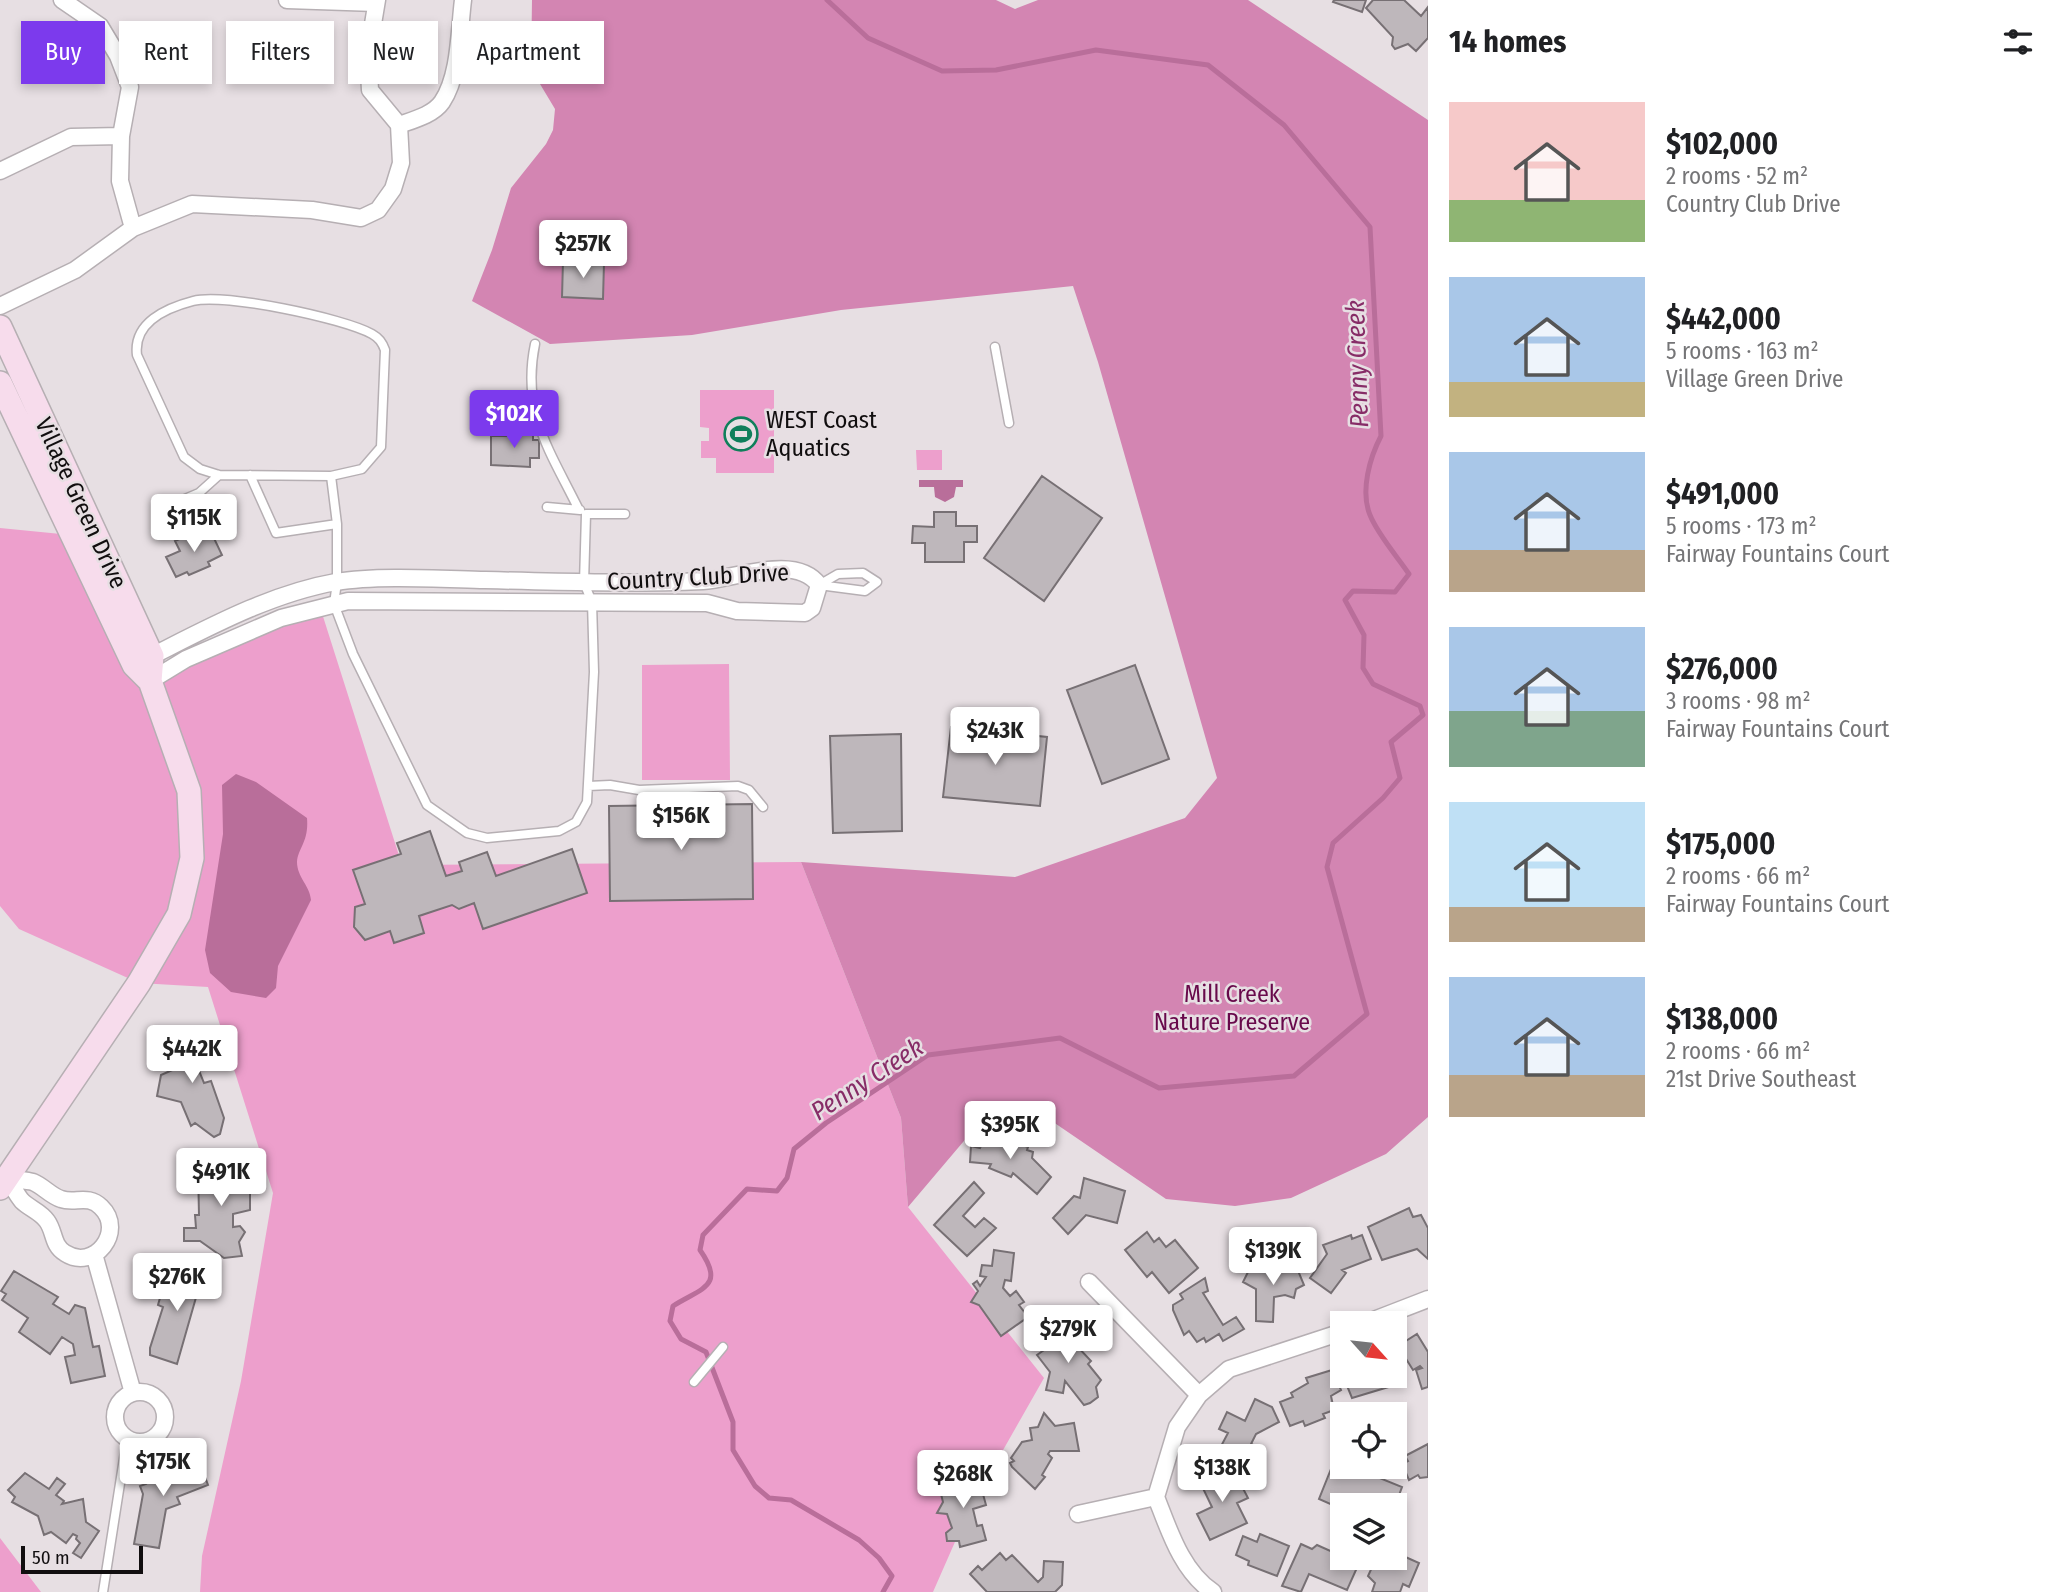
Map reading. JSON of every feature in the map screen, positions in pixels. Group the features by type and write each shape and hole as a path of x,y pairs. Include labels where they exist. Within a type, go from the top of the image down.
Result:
{"street":[{"path":"62,0 100,26 118,55 130,87 121,136 120,181 133,228"},
{"path":"0,306 75,270 133,228 192,204 312,210 361,218 378,210 393,190 401,163 399,125 370,90 368,54 377,2 287,0"},
{"path":"399,125 424,117 441,104 452,80 463,0"},
{"path":"0,171 71,137 121,136"},
{"name":"Village Green Drive","path":"0,327 145,667 189,791 192,858 179,914 139,983 3,1183"},
{"name":"Village Green Drive","path":"0,383 145,667"},
{"name":"Country Club Drive","path":"801,570 812,576 819,585 812,608 805,612 737,611 707,603 348,601 281,618 186,659 145,667 250,609 337,582 445,579 584,583 707,580 737,572 801,570"},
{"path":"3,1183 34,1183 59,1199 82,1199 100,1206 107,1216 110,1228 107,1241 94,1254 75,1257 64,1252 55,1243 47,1220 3,1183"},
{"path":"94,1254 133,1394"},
{"path":"1089,1282 1199,1395"},
{"path":"1396,1311 1428,1298"},
{"path":"1213,1592 1201,1584 1175,1545 1156,1497 1177,1427 1199,1395 1229,1369 1330,1336"},
{"path":"146,1393 157,1400 164,1418 161,1430 151,1439 127,1439 121,1433 115,1418 120,1403 133,1394 146,1393"},
{"path":"1078,1514 1156,1497"}],"lane":[{"path":"212,299 303,312 371,333 381,341 385,350 381,447 362,469 331,476 219,475 200,468 184,457 137,355 136,343 141,330 152,319 194,301 212,299"},
{"path":"331,476 337,524 337,582 334,604 353,654 427,804 446,820 467,832 487,838 559,831 576,822 587,802 594,672 592,602 584,583 582,511 547,452 536,413 530,369 535,344"},
{"path":"995,347 1009,423"},
{"path":"159,510 199,494 219,475"},
{"path":"250,475 276,533 337,524"},
{"path":"547,507 625,514"},
{"path":"863,573 877,582 865,591 819,585 838,574 863,573"},
{"path":"588,786 610,785 639,790 737,786 748,790 763,807"},
{"path":"694,1382 723,1347"},
{"path":"103,1592 127,1439"}],"shaded area":[{"name":"WEST Coast Aquatics","path":"700,390 774,390 774,473 716,473 716,458 701,458 701,441 709,441 709,428 700,427"},
{"path":"916,450 942,450 942,470 917,470"},
{"path":"919,480 963,480 963,487 956,487 954,497 945,502 935,497 934,487 919,487"},
{"path":"0,528 71,535 150,681 320,607 402,865 801,862 901,1118 908,1207 1044,1378 969,1510 933,1592 200,1592 202,1556 241,1381 273,1193 208,987 139,983 19,929 0,906"},
{"path":"729,664 730,780 642,780 642,665"},
{"path":"236,774 256,782 307,818 305,839 297,862 311,900 278,966 276,988 266,998 231,992 210,973 205,950 223,834 222,785"},
{"path":"0,1538 41,1592 0,1592"}],"green space":[{"name":"Mill Creek Nature Preserve","path":"532,0 996,0 1015,9 1038,0 1248,0 1428,120 1428,1117 1386,1154 1291,1198 1235,1206 1166,1199 1040,1113 991,1109 908,1207 901,1118 801,862 1015,877 1185,818 1217,778 1098,362 1073,286 841,310 692,335 550,344 472,301 492,250 511,188 546,144 553,130 555,109 540,84 604,84 604,21 532,21"}],"building":[{"path":"1366,0 1362,12 1333,2"},
{"path":"1373,0 1404,0 1421,16 1428,7 1428,38 1416,51 1408,44 1395,49 1392,45 1393,37 1366,8"},
{"path":"563,261 604,263 603,299 562,297"},
{"path":"517,432 533,432 533,440 539,440 539,458 530,458 530,467 491,465 491,436 517,436"},
{"path":"1042,476 1102,518 1044,601 984,558"},
{"path":"934,512 956,512 956,526 977,526 977,542 964,542 964,562 925,562 925,543 912,543 913,526 934,527"},
{"path":"197,531 201,539 212,534 222,555 208,562 210,566 176,577 166,557 180,551 175,541"},
{"path":"1135,665 1169,759 1102,784 1067,690"},
{"path":"951,727 1047,737 1040,806 943,797"},
{"path":"901,734 902,831 833,833 830,736"},
{"path":"752,804 753,899 610,901 609,806"},
{"path":"430,831 446,876 462,871 459,862 487,852 496,876 572,849 587,893 483,929 474,903 459,909 452,905 419,916 424,933 394,943 390,931 365,940 354,927 355,907 365,904 353,870 401,854 397,843"},
{"path":"199,1031 210,1057 196,1063 204,1083 211,1081 224,1118 220,1134 214,1137 195,1123 191,1126 181,1102 157,1096 161,1075 177,1068 167,1044"},
{"path":"987,1132 1028,1147 1027,1150 1033,1152 1032,1158 1051,1177 1037,1194 1013,1173 1011,1177 989,1168 991,1164 970,1162 971,1146 980,1148"},
{"path":"254,1165 255,1188 230,1189 234,1193 250,1193 250,1210 233,1214 233,1227 240,1226 245,1232 239,1242 242,1256 224,1258 200,1241 184,1241 184,1228 196,1228 195,1215 199,1215 198,1167"},
{"path":"1084,1178 1125,1191 1117,1223 1086,1215 1068,1234 1053,1218 1074,1196 1080,1198"},
{"path":"974,1182 984,1193 963,1216 975,1227 984,1218 996,1228 967,1256 934,1225"},
{"path":"1409,1208 1413,1217 1421,1215 1428,1228 1428,1259 1417,1249 1382,1260 1368,1227"},
{"path":"1147,1232 1154,1242 1159,1238 1166,1247 1175,1240 1198,1268 1169,1293 1152,1272 1147,1277 1125,1250"},
{"path":"1351,1235 1352,1239 1362,1235 1371,1259 1342,1270 1346,1273 1331,1293 1310,1278 1327,1254 1323,1245"},
{"path":"994,1250 1014,1253 1011,1281 1005,1280 1003,1288 1010,1296 1016,1291 1024,1302 1019,1305 1028,1317 1001,1336 979,1305 971,1302 978,1291 973,1284 977,1281 980,1286 986,1277 980,1276 982,1265 992,1266"},
{"path":"1294,1261 1304,1285 1296,1289 1294,1298 1285,1295 1274,1297 1273,1322 1256,1321 1256,1289 1243,1282 1252,1264 1266,1272"},
{"path":"181,1267 212,1277 208,1289 199,1287 177,1364 150,1355 150,1348 163,1307 158,1305 162,1291 170,1276 177,1278"},
{"path":"14,1271 58,1297 53,1304 69,1314 75,1305 85,1308 93,1347 99,1346 105,1376 71,1383 65,1357 75,1355 73,1344 62,1337 50,1354 19,1332 28,1318 2,1300 6,1294 1,1291"},
{"path":"1205,1278 1208,1291 1203,1293 1223,1325 1236,1317 1244,1329 1223,1341 1219,1334 1206,1342 1204,1338 1197,1342 1189,1331 1184,1335 1173,1310 1173,1305 1183,1299 1180,1294"},
{"path":"1060,1322 1067,1331 1065,1334 1071,1330 1078,1340 1074,1343 1091,1361 1088,1364 1101,1380 1096,1387 1098,1397 1084,1405 1065,1381 1063,1393 1046,1390 1050,1372 1037,1355 1044,1350 1036,1340"},
{"path":"1417,1334 1428,1352 1428,1387 1422,1389 1416,1370 1422,1368 1420,1366 1413,1370 1407,1360 1407,1340"},
{"path":"1330,1371 1330,1388 1341,1390 1331,1396 1330,1411 1323,1414 1325,1418 1305,1426 1303,1421 1290,1426 1280,1402 1293,1397 1291,1393 1308,1383 1306,1378"},
{"path":"1348,1388 1385,1388 1352,1398"},
{"path":"1255,1399 1272,1407 1279,1422 1256,1434 1251,1444 1258,1447 1250,1465 1219,1450 1228,1433 1219,1429 1227,1412 1245,1421"},
{"path":"1044,1413 1055,1426 1074,1423 1079,1451 1050,1451 1048,1454 1052,1458 1042,1475 1045,1477 1035,1489 1010,1463 1014,1461 1011,1458 1022,1442 1032,1440 1030,1428 1038,1427"},
{"path":"1428,1444 1428,1477 1420,1478 1418,1475 1409,1480 1407,1455"},
{"path":"173,1460 176,1466 185,1462 190,1473 202,1469 208,1485 177,1497 180,1504 166,1509 159,1548 134,1544 143,1494 140,1486 146,1484 141,1471 159,1464 162,1473 166,1472 163,1464"},
{"path":"1222,1469 1226,1478 1235,1473 1248,1498 1237,1503 1247,1523 1210,1540 1197,1514 1212,1507 1199,1480"},
{"path":"1330,1472 1330,1479 1382,1479 1402,1487 1400,1493 1330,1493 1330,1504 1319,1499"},
{"path":"25,1473 49,1489 57,1478 65,1484 56,1495 64,1501 62,1504 83,1499 86,1522 99,1531 81,1558 73,1553 80,1543 76,1539 77,1536 73,1534 66,1543 51,1532 44,1535 38,1516 12,1502 15,1497 8,1490"},
{"path":"978,1476 986,1505 973,1509 977,1526 982,1525 986,1540 960,1547 959,1541 947,1541 946,1533 952,1528 947,1514 937,1513 943,1502 939,1486"},
{"path":"1260,1534 1289,1546 1277,1576 1248,1565 1249,1561 1236,1555 1243,1536 1257,1542"},
{"path":"1301,1544 1312,1549 1317,1545 1330,1551 1330,1570 1356,1570 1347,1590 1309,1574 1301,1592 1282,1586"},
{"path":"1000,1553 1006,1560 1012,1555 1038,1582 1043,1577 1044,1561 1063,1562 1062,1585 1055,1592 987,1592 970,1574 978,1566 982,1570"},
{"path":"1407,1558 1419,1563 1409,1587 1403,1584 1400,1592 1372,1592 1375,1583 1368,1576 1371,1570 1407,1570"}],"waterway":[{"name":"Penny Creek","path":"827,0 868,38 942,71 996,70 1096,50 1208,65 1284,125 1370,227 1381,436 1370,464 1366,485 1367,506 1373,523 1409,574 1395,592 1353,591 1345,600 1364,635 1363,668 1373,684 1420,706 1423,715 1391,742 1400,778 1383,798 1333,843 1327,867 1367,1014 1294,1076 1159,1088 1060,1038 928,1055 826,1123 794,1149 787,1178 777,1191 747,1189 703,1235 700,1250 711,1272 710,1279 701,1290 673,1306 670,1321 681,1339 706,1352 733,1422 733,1450 755,1486 769,1498 791,1500 859,1540 879,1558 892,1576 883,1592"}],"place":[{"name":"WEST Coast Aquatics","path":"741,434"}]}
